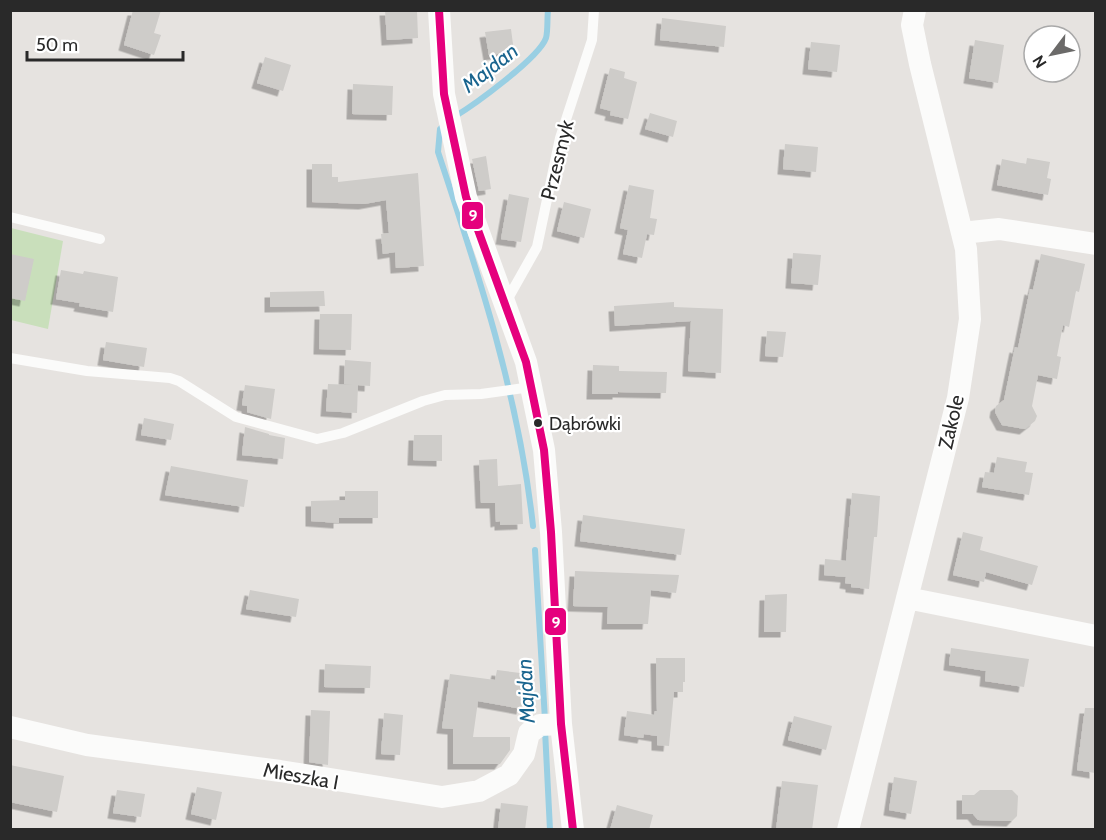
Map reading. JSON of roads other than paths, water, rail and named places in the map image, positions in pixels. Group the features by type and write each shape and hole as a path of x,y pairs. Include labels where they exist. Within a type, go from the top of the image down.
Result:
{"street":[{"path":"439,10 444,93 466,197 526,362 518,389 544,450 551,532 551,724 573,830"},
{"name":"Zakole","path":"848,830 958,398 970,319 966,249 920,64 912,25 915,10"},
{"path":"962,233 999,229 1095,244"},
{"path":"907,598 1095,636"},
{"name":"Mieszka I","path":"10,727 87,745 280,771 354,785 442,797 478,791 509,775 525,754 529,733 551,724"}],"lane":[{"name":"Przesmyk","path":"505,305 537,247 560,138 592,40 594,10"},
{"path":"10,216 100,239"},
{"path":"10,358 87,371 170,378 179,381 236,417 317,438 343,433 423,401 445,395 518,389"}],"waterway":[{"name":"Majdan","path":"454,117 519,69 541,47 547,35 548,10"},
{"name":"Majdan","path":"444,125 440,129 438,152 482,290 508,383 527,478 533,526"},
{"name":"Majdan","path":"535,550 545,720"},
{"name":"Majdan","path":"545,730 550,830"}],"place":[{"name":"Dąbrówki","path":"538,423"}]}
